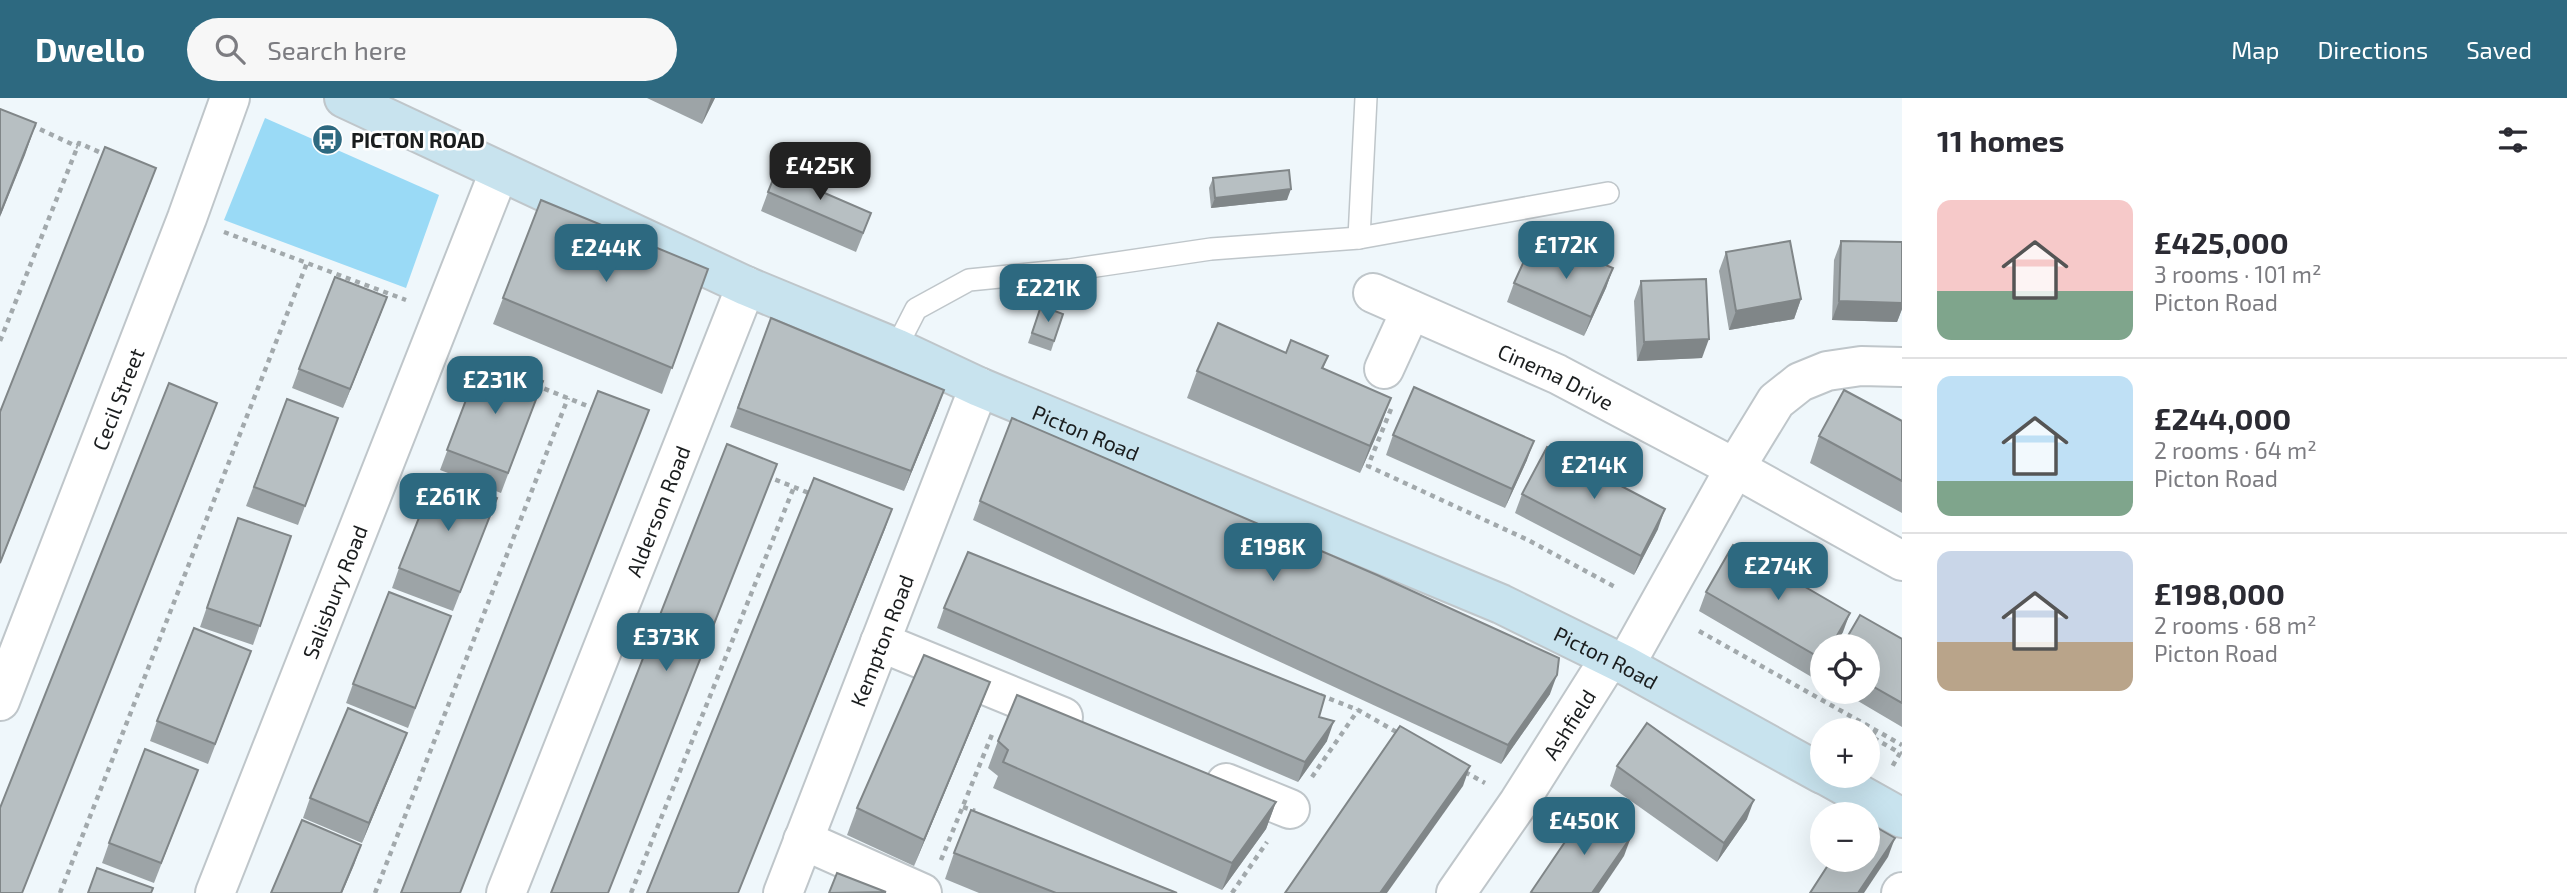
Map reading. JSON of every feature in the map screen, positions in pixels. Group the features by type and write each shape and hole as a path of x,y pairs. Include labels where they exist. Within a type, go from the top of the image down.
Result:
{"main road":[{"name":"Picton Road","path":"344,98 746,285 896,348 978,387 1502,604 1618,662 1810,767"},
{"name":"Picton Road","path":"1848,788 1902,818"}],"street":[{"name":"Cecil Street","path":"0,701 187,218 230,98"},
{"name":"Salisbury Road","path":"215,893 499,172"},
{"name":"Alderson Road","path":"506,893 746,285"},
{"name":"Cinema Drive","path":"1373,293 1557,374 1735,468 1902,561"},
{"path":"1384,369 1411,310"},
{"path":"1618,662 1776,401 1800,382 1827,371 1861,366 1902,367"},
{"name":"Kempton Road","path":"783,893 978,387"},
{"path":"880,642 1098,731"},
{"name":"Ashfield","path":"1456,893 1618,662"},
{"path":"1200,773 1290,809"},
{"path":"803,841 930,881"}],"lane":[{"path":"1359,238 1366,98"},
{"path":"896,348 916,309 969,280 1069,270 1211,249 1359,238 1608,193"}],"path":[{"path":"22,121 78,147"},
{"path":"0,341 79,144 114,158"},
{"path":"187,218 306,263 437,328 494,369"},
{"path":"60,893 306,263"},
{"path":"1384,369 1404,378 1368,466 1528,540 1617,588"},
{"path":"531,383 606,414"},
{"path":"374,893 568,398"},
{"path":"757,473 819,497"},
{"path":"631,893 794,487"},
{"path":"1699,631 1902,745"},
{"path":"930,881 1008,694"},
{"path":"1319,695 1358,710 1404,737"},
{"path":"1461,769 1519,802"},
{"path":"963,807 975,812"}],"shaded area":[{"path":"265,118 439,195 406,288 224,220"}],"building":[{"path":"0,109 36,123 0,214"},
{"path":"105,147 156,168 0,563 0,412"},
{"path":"1289,170 1291,189 1215,198 1213,178"},
{"path":"776,172 871,213 863,233 768,192"},
{"path":"541,200 708,269 672,368 503,298"},
{"path":"1790,241 1801,299 1736,311 1726,252"},
{"path":"1841,241 1902,242 1902,303 1839,301"},
{"path":"1529,250 1572,269 1579,254 1613,268 1591,317 1514,283"},
{"path":"335,277 387,297 350,389 299,369"},
{"path":"1706,279 1709,339 1644,342 1641,281"},
{"path":"1041,306 1063,314 1054,341 1032,333"},
{"path":"771,318 944,390 911,471 738,408"},
{"path":"1218,323 1286,353 1291,340 1328,356 1322,368 1391,398 1370,446 1197,371"},
{"path":"482,358 543,381 508,473 447,450"},
{"path":"169,383 217,403 22,893 0,893 0,808"},
{"path":"1414,387 1534,441 1512,489 1393,435"},
{"path":"1844,390 1902,421 1902,481 1819,436"},
{"path":"598,391 649,410 460,893 401,893"},
{"path":"287,399 338,418 305,506 254,487"},
{"path":"1012,418 1377,575 1559,658 1557,675 1508,745 980,501"},
{"path":"727,444 777,464 608,893 551,893"},
{"path":"1547,447 1665,509 1641,556 1522,494"},
{"path":"436,475 497,498 460,592 399,568"},
{"path":"814,478 892,509 738,893 647,893"},
{"path":"238,518 291,536 260,626 207,608"},
{"path":"1733,545 1850,613 1838,634 1810,634 1810,652 1706,592"},
{"path":"968,552 1325,696 1319,717 1334,721 1305,762 944,608"},
{"path":"389,592 451,616 415,708 353,684"},
{"path":"1860,615 1902,639 1902,703 1880,690 1880,634 1849,634"},
{"path":"194,628 251,651 215,744 157,721"},
{"path":"924,655 990,682 924,840 857,808"},
{"path":"1017,695 1276,802 1232,863 1003,762 1008,750 998,741"},
{"path":"348,708 407,733 369,823 310,798"},
{"path":"1647,723 1754,800 1724,843 1617,766"},
{"path":"1400,726 1470,766 1380,893 1285,893"},
{"path":"145,749 198,770 161,863 109,843"},
{"path":"1588,808 1631,837 1592,893 1531,892"},
{"path":"971,810 1177,893 1056,893 954,853"},
{"path":"302,820 361,845 341,893 271,893"},
{"path":"1880,829 1895,838 1880,860"},
{"path":"97,868 153,888 151,893 88,893"},
{"path":"1824,872 1872,872 1858,893 1810,893"},
{"path":"837,873 886,892 829,893"}],"place":[{"name":"PICTON ROAD","path":"328,139"}]}
